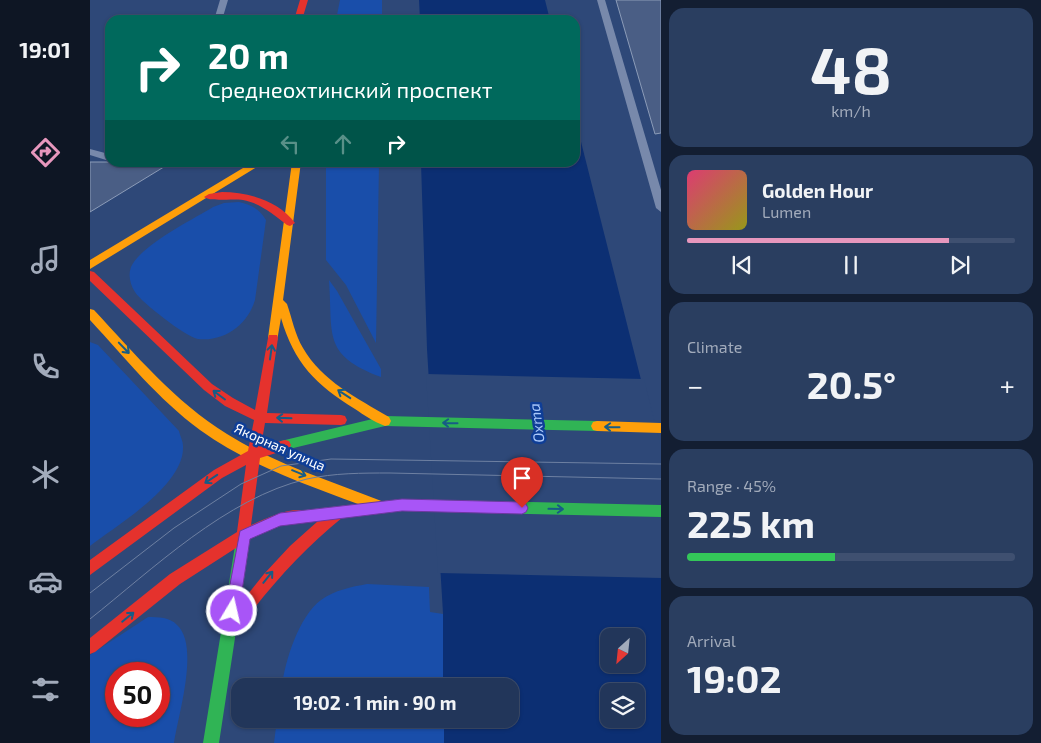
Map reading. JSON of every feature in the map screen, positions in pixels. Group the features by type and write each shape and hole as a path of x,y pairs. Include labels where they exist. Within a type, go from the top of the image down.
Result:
{"street":[{"path":"300,15 304,0"},
{"path":"90,265 254,167"},
{"path":"211,743 244,535 254,454 290,223 296,167"},
{"path":"198,199 226,194 245,194 261,199 290,223"},
{"name":"Якорная улица","path":"90,275 208,387 229,402 261,418 385,421"},
{"path":"279,294 294,342 307,366 324,381 385,421"},
{"name":"Якорная улица","path":"90,313 190,413 222,438 254,454 382,508"},
{"path":"90,568 218,474 254,454 307,438 385,421 661,428"},
{"path":"90,647 175,579 244,535 280,519 402,505 661,512"},
{"path":"229,630 281,561 309,534 340,512"}],"lane":[{"path":"220,15 224,0"},
{"path":"601,0 661,208"},
{"path":"90,152 105,157"}],"shaded area":[{"path":"340,0 382,0 382,15 337,15"},
{"path":"326,167 379,167 376,343 346,285 326,260"},
{"path":"239,202 254,208 266,220 255,300 247,317 234,330 217,338 198,339 174,326 139,297 131,283 131,267 145,250 180,226 213,207 224,203"},
{"path":"329,280 381,369 381,377 362,369 349,360 334,341"},
{"path":"90,342 98,345 179,431 183,446 181,461 162,489 132,515 90,546"},
{"path":"367,584 429,587 430,612 443,614 443,678 283,678 294,640 313,607 337,591"},
{"path":"148,617 160,617 174,622 184,635 187,648 187,664 186,681 174,743 90,743 90,655"},
{"path":"276,728 444,728 444,743 274,743"}],"water":[{"path":"419,0 545,0 549,15 420,15"},
{"name":"Охта","path":"580,138 661,459 661,743 444,743 444,728 519,728 519,678 443,678 443,613 427,349 421,167 580,167"}],"pier":[{"path":"426,374 644,379 661,448 661,578 438,573"}],"building":[{"path":"616,0 661,0 661,133 655,134"},
{"path":"90,162 105,162 105,167 164,167 90,212"}],"tram line":[{"path":"90,593 174,528 241,484 281,466 331,459 661,464"},
{"path":"90,619 165,558 219,518 277,488 307,479 359,473 661,479"}],"traffic: fast":[{"path":"285,445 385,421 597,426"},
{"path":"305,516 402,505 661,511"},
{"path":"211,743 242,546"}],"traffic: slow":[{"path":"90,265 253,167"},
{"path":"273,338 296,167"},
{"path":"282,304 296,346 307,363 326,383 385,421"},
{"path":"90,313 169,396 203,425 222,438 279,467 379,506"},
{"path":"597,426 661,428"}],"traffic: jam":[{"path":"300,15 304,0"},
{"path":"209,197 234,196 253,199 271,208 290,223"},
{"path":"90,275 208,387 229,402 261,418 341,420"},
{"path":"242,546 254,454 273,338"},
{"path":"90,568 218,474 254,454 285,445"},
{"path":"233,624 294,551 338,513"},
{"path":"90,647 175,579 244,535 280,519 305,516"}],"route":[{"path":"232,611 244,535 280,519 402,505 522,508"}]}
